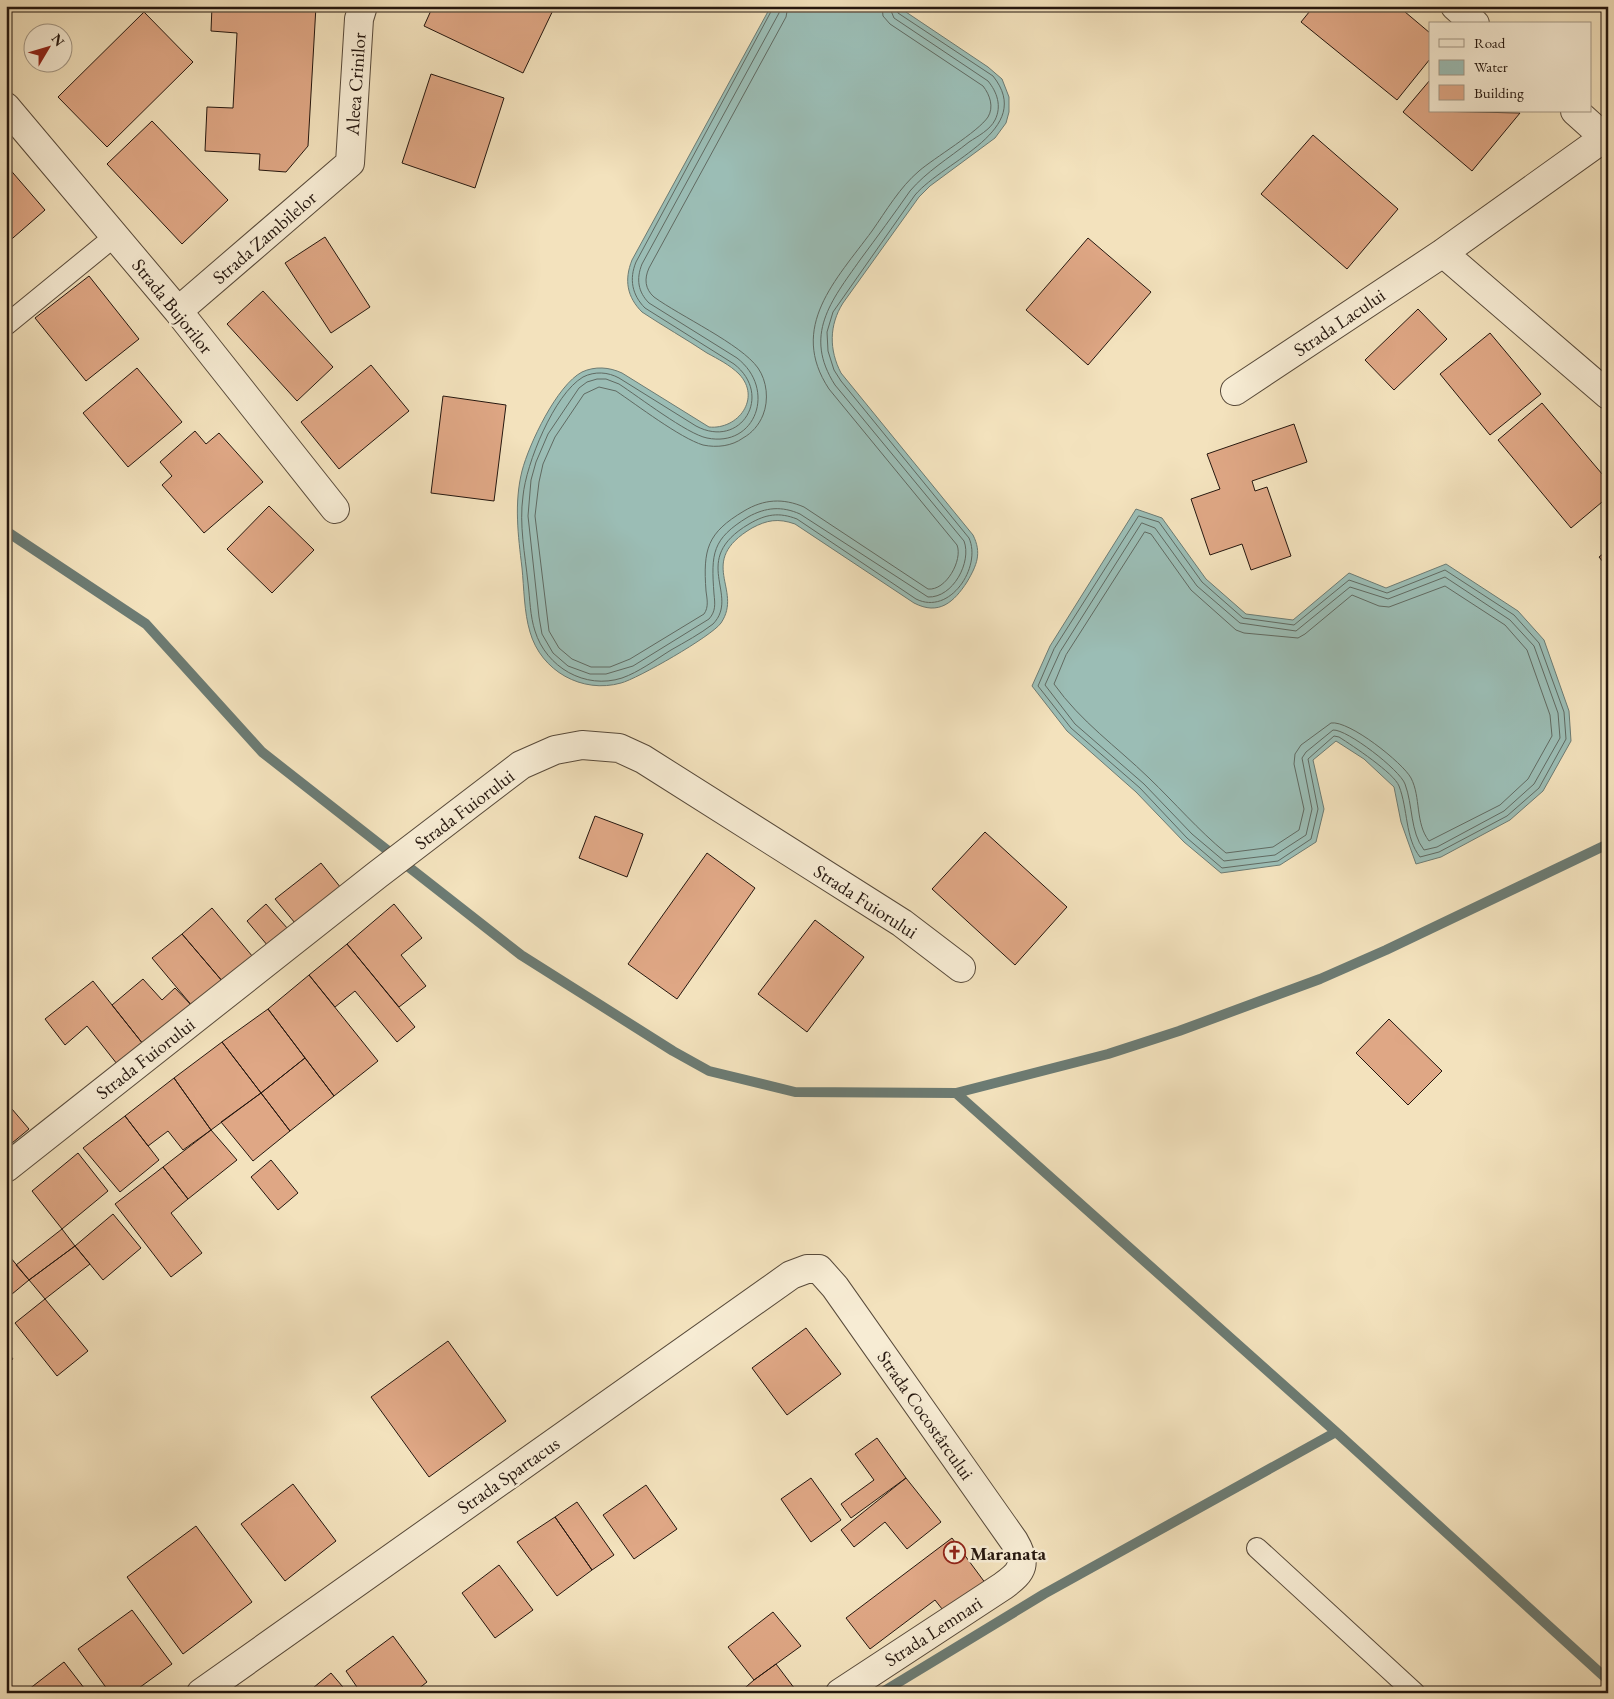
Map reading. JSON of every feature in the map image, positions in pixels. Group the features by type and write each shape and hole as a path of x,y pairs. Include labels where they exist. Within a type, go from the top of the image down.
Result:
{"street":[{"name":"Aleea Crinilor","path":"350,163 360,19 364,6"},
{"path":"1455,6 1473,22"},
{"name":"Strada Bujorilor","path":"6,108 178,311 335,509"},
{"path":"1575,112 1606,136"},
{"name":"Strada Lacului","path":"1235,391 1443,253 1606,136"},
{"name":"Strada Zambilelor","path":"178,311 350,163"},
{"path":"1443,253 1608,395"},
{"name":"Strada Fuiorului","path":"6,1168 377,875 511,772 537,757 555,750 582,745 619,748 643,759 902,923 961,968"},
{"name":"Strada Spartacus","path":"205,1692 791,1275 807,1269 820,1269"},
{"name":"Strada Cocostârcului","path":"820,1269 836,1287 1014,1541 1021,1553 1023,1566"},
{"name":"Strada Lemnari","path":"840,1693 996,1591 1016,1576 1023,1566"}],"lane":[{"path":"6,325 115,236"},
{"path":"1258,1548 1415,1693"}],"water":[{"path":"771,6 897,6 988,67 1002,79 1009,97 1009,112 1006,123 995,138 930,186 919,197 838,311 832,338 834,355 841,373 973,535 978,553 976,564 967,582 951,601 938,607 923,607 914,603 795,524 783,521 763,523 735,540 726,552 723,564 728,599 727,611 721,623 715,629 674,656 630,680 606,686 578,682 553,668 543,658 535,646 530,632 525,608 517,519 522,471 537,431 554,402 573,379 587,370 602,368 622,373 709,427 720,427 729,423 744,411 748,393 746,383 739,374 724,362 642,312 630,294 628,274 632,260"},
{"path":"1136,509 1162,518 1206,579 1246,614 1293,620 1349,573 1386,588 1446,564 1518,611 1544,640 1569,711 1571,741 1543,791 1510,820 1441,857 1416,864 1401,822 1394,787 1364,759 1336,741 1313,760 1324,809 1316,842 1280,865 1221,873 1184,842 1136,792 1067,731 1032,686 1050,646"}],"building":[{"path":"212,6 316,6 308,146 286,172 259,170 260,154 205,151 207,107 233,108 237,33 211,31"},
{"path":"433,6 555,6 523,73 424,26"},
{"path":"1314,6 1398,6 1429,32 1429,60 1397,100 1301,22"},
{"path":"144,12 193,62 107,147 58,97"},
{"path":"431,74 504,98 475,188 402,163"},
{"path":"1429,81 1429,112 1520,113 1472,171 1403,112"},
{"path":"152,121 228,200 182,244 107,164"},
{"path":"1313,135 1398,209 1347,269 1261,194"},
{"path":"6,167 45,210 6,244"},
{"path":"325,237 370,307 331,333 285,263"},
{"path":"1088,238 1151,292 1088,365 1026,310"},
{"path":"89,276 139,339 86,381 35,318"},
{"path":"263,291 333,367 297,401 227,324"},
{"path":"1418,309 1447,339 1394,390 1365,360"},
{"path":"1490,333 1541,394 1490,435 1440,374"},
{"path":"371,365 409,411 339,469 301,422"},
{"path":"137,368 182,422 128,467 83,413"},
{"path":"443,396 506,405 494,501 431,493"},
{"path":"1542,403 1608,481 1608,497 1571,528 1498,440"},
{"path":"1294,424 1307,462 1252,481 1255,491 1267,487 1291,556 1251,570 1242,544 1210,555 1191,499 1220,489 1207,454"},
{"path":"195,431 206,444 219,433 263,482 204,533 162,485 172,476 160,462"},
{"path":"269,506 314,550 272,593 227,549"},
{"path":"1608,550 1608,568 1599,557"},
{"path":"595,816 643,834 627,877 579,858"},
{"path":"985,832 1067,907 1015,965 932,889"},
{"path":"707,853 755,888 677,999 628,964"},
{"path":"321,863 341,888 295,923 275,899"},
{"path":"266,904 288,929 268,946 247,921"},
{"path":"394,904 422,938 401,955 426,986 399,1007 347,944"},
{"path":"212,908 253,957 223,982 182,934"},
{"path":"815,920 864,957 807,1032 758,994"},
{"path":"182,934 223,982 193,1007 152,958"},
{"path":"347,944 415,1027 397,1042 355,991 335,1007 309,975"},
{"path":"309,975 378,1061 334,1096 268,1009"},
{"path":"143,979 162,1000 175,988 193,1007 147,1049 112,1005"},
{"path":"93,981 147,1049 121,1069 87,1026 65,1045 45,1019"},
{"path":"268,1009 305,1058 261,1093 222,1042"},
{"path":"1389,1019 1442,1071 1408,1105 1356,1053"},
{"path":"222,1042 261,1093 211,1130 174,1078"},
{"path":"305,1058 334,1096 290,1131 261,1093"},
{"path":"174,1078 211,1130 183,1150 168,1131 148,1146 125,1116"},
{"path":"261,1093 290,1131 253,1161 221,1122"},
{"path":"6,1102 29,1129 6,1148"},
{"path":"125,1116 159,1160 120,1192 83,1148"},
{"path":"211,1130 237,1160 188,1199 163,1167"},
{"path":"78,1153 108,1191 62,1229 32,1191"},
{"path":"271,1160 298,1193 278,1210 251,1177"},
{"path":"163,1167 188,1199 171,1213 202,1253 171,1277 115,1204"},
{"path":"113,1214 141,1248 103,1280 75,1246"},
{"path":"62,1229 75,1246 29,1280 16,1265"},
{"path":"75,1246 90,1264 45,1299 29,1280"},
{"path":"6,1252 29,1280 6,1299"},
{"path":"45,1299 88,1351 57,1376 15,1323"},
{"path":"806,1328 841,1374 787,1415 752,1368"},
{"path":"448,1341 506,1421 429,1477 371,1397"},
{"path":"6,1350 13,1359 6,1365"},
{"path":"877,1438 906,1478 851,1518 841,1504 874,1480 855,1454"},
{"path":"811,1478 841,1520 811,1542 781,1499"},
{"path":"906,1478 941,1522 907,1549 885,1522 854,1547 841,1530"},
{"path":"293,1484 336,1541 285,1581 241,1524"},
{"path":"646,1485 677,1529 634,1559 603,1515"},
{"path":"577,1502 614,1555 592,1570 555,1517"},
{"path":"555,1517 592,1570 557,1596 517,1542"},
{"path":"196,1526 252,1602 183,1654 127,1577"},
{"path":"952,1538 986,1584 946,1614 935,1600 870,1649 846,1618"},
{"path":"499,1565 533,1610 495,1638 462,1593"},
{"path":"132,1610 172,1664 132,1693 110,1693 78,1649"},
{"path":"773,1612 801,1646 754,1680 728,1647"},
{"path":"393,1636 427,1682 413,1693 361,1693 346,1671"},
{"path":"64,1662 88,1693 24,1693"},
{"path":"776,1664 798,1693 739,1693 754,1680"},
{"path":"331,1673 348,1693 307,1693"}],"waterway":[{"path":"6,531 146,624 262,752 521,955 673,1051 709,1071 795,1092 956,1093 1108,1054 1179,1031 1320,979 1386,950 1608,844"},
{"path":"956,1093 1336,1432 1608,1680"},
{"path":"881,1693 1044,1594 1336,1432"}],"place":[{"name":"Maranata","path":"954,1553"}]}
